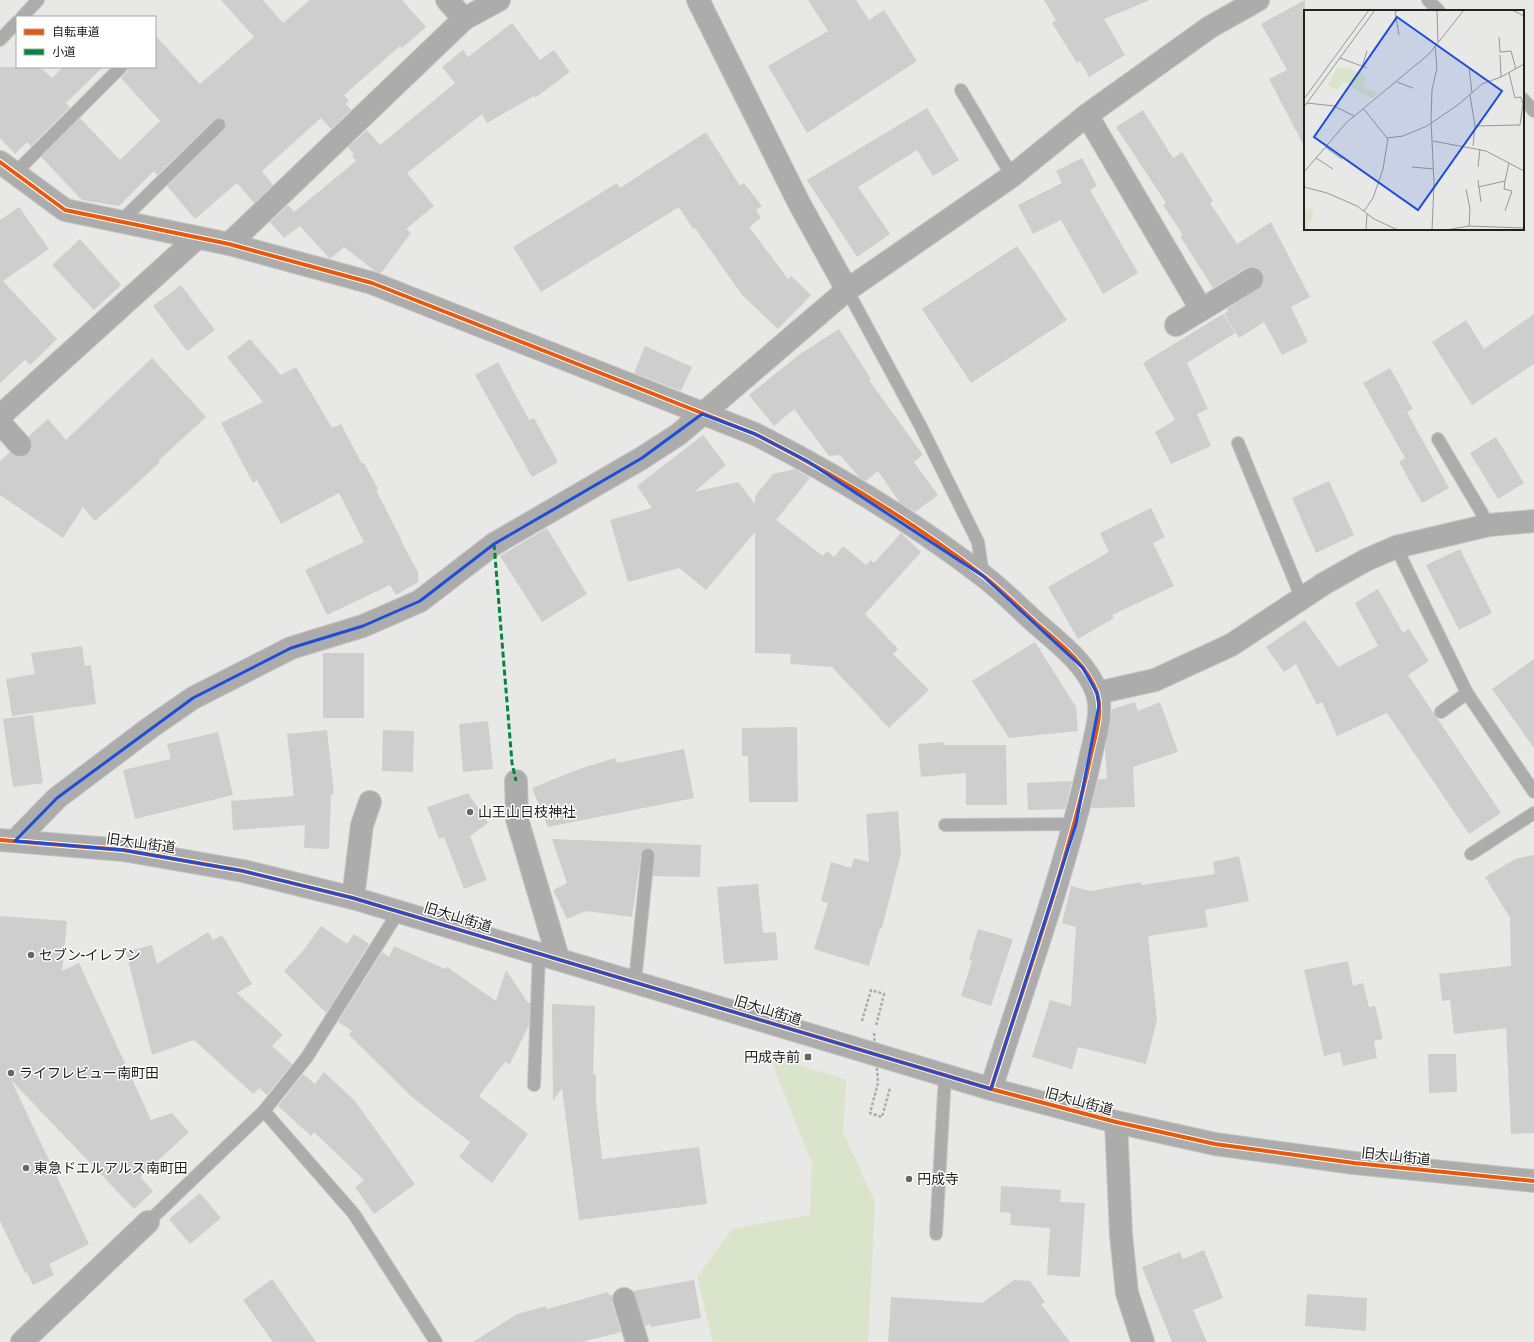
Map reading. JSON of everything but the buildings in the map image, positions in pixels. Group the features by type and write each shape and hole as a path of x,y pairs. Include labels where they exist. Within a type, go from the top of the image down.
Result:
{"street":[{"path":"447,0 464,20"},
{"path":"229,244 464,20 498,0"},
{"path":"698,0 799,203 847,290"},
{"path":"8,841 58,798 151,727 193,698 291,648 363,626 420,601 494,544 642,458 679,434 847,290 1012,176 1087,115 1210,27 1258,0"},
{"path":"1087,115 1201,309"},
{"path":"8,168 65,210 229,244 372,283 755,434 807,461 905,522 983,576 1062,645 1083,668 1097,693 1098,718 1076,824 991,1089"},
{"path":"0,416 197,238"},
{"path":"1176,325 1252,279"},
{"path":"0,423 20,445"},
{"path":"1097,693 1155,680 1231,645 1325,583 1366,560 1396,547 1489,525 1534,521"},
{"path":"516,781 517,819 548,955"},
{"path":"353,898 362,825 370,802"},
{"name":"旧大山街道","path":"8,841 123,850 243,871 353,898 635,981 991,1089 1116,1122 1215,1144 1354,1163 1534,1181"},
{"path":"1116,1122 1121,1236 1127,1293 1143,1342"},
{"path":"22,1342 148,1222"},
{"path":"624,1299 637,1342"}],"lane":[{"path":"23,16 38,0"},
{"path":"1428,0 1438,10"},
{"path":"0,40 16,23"},
{"path":"8,168 120,68"},
{"path":"961,90 1012,176"},
{"path":"1524,100 1534,111"},
{"path":"120,222 219,125"},
{"path":"847,290 920,425 978,542 983,576"},
{"path":"1438,439 1489,525"},
{"path":"1238,443 1302,599"},
{"path":"1396,547 1467,693 1534,792"},
{"path":"1440,712 1467,693"},
{"path":"1471,854 1534,813"},
{"path":"945,825 1076,824"},
{"path":"635,981 648,855"},
{"path":"148,1222 264,1111 308,1057 399,911"},
{"path":"534,1085 548,955"},
{"path":"936,1234 945,1075"},
{"path":"264,1111 354,1214 436,1342"}],"path":[{"path":"862,1022 871,990 884,994 874,1032 878,1082 870,1113 882,1116 891,1085"}],"highlighted area":[{"path":"702,414 755,434 807,461 983,576 1083,668 1097,693 1099,705 1076,824 991,1089 353,898 243,871 123,850 15,841 57,798 193,698 291,648 363,626 420,601 494,544 642,458"}],"green space":[{"path":"769,1055 846,1080 843,1132 875,1202 868,1342 713,1342 697,1277 732,1229 810,1215 812,1164"}],"marked path":[{"path":"494,544 512,763 516,781"}],"cycle path":[{"path":"0,162 65,210 229,244 372,283 755,434 872,499 956,555 1003,592 1071,654 1086,672 1097,693 1099,701 1099,719 1068,846 991,1089"},
{"path":"0,840 123,850 243,871 353,898 991,1089 1116,1122 1215,1144 1354,1163 1534,1181"}],"place":[{"name":"山王山日枝神社","path":"470,812"},
{"name":"セブン-イレブン","path":"31,955"},
{"name":"円成寺前","path":"808,1057"},
{"name":"ライフレビュー南町田","path":"11,1073"},
{"name":"東急ドエルアルス南町田","path":"26,1168"},
{"name":"円成寺","path":"909,1179"}]}
